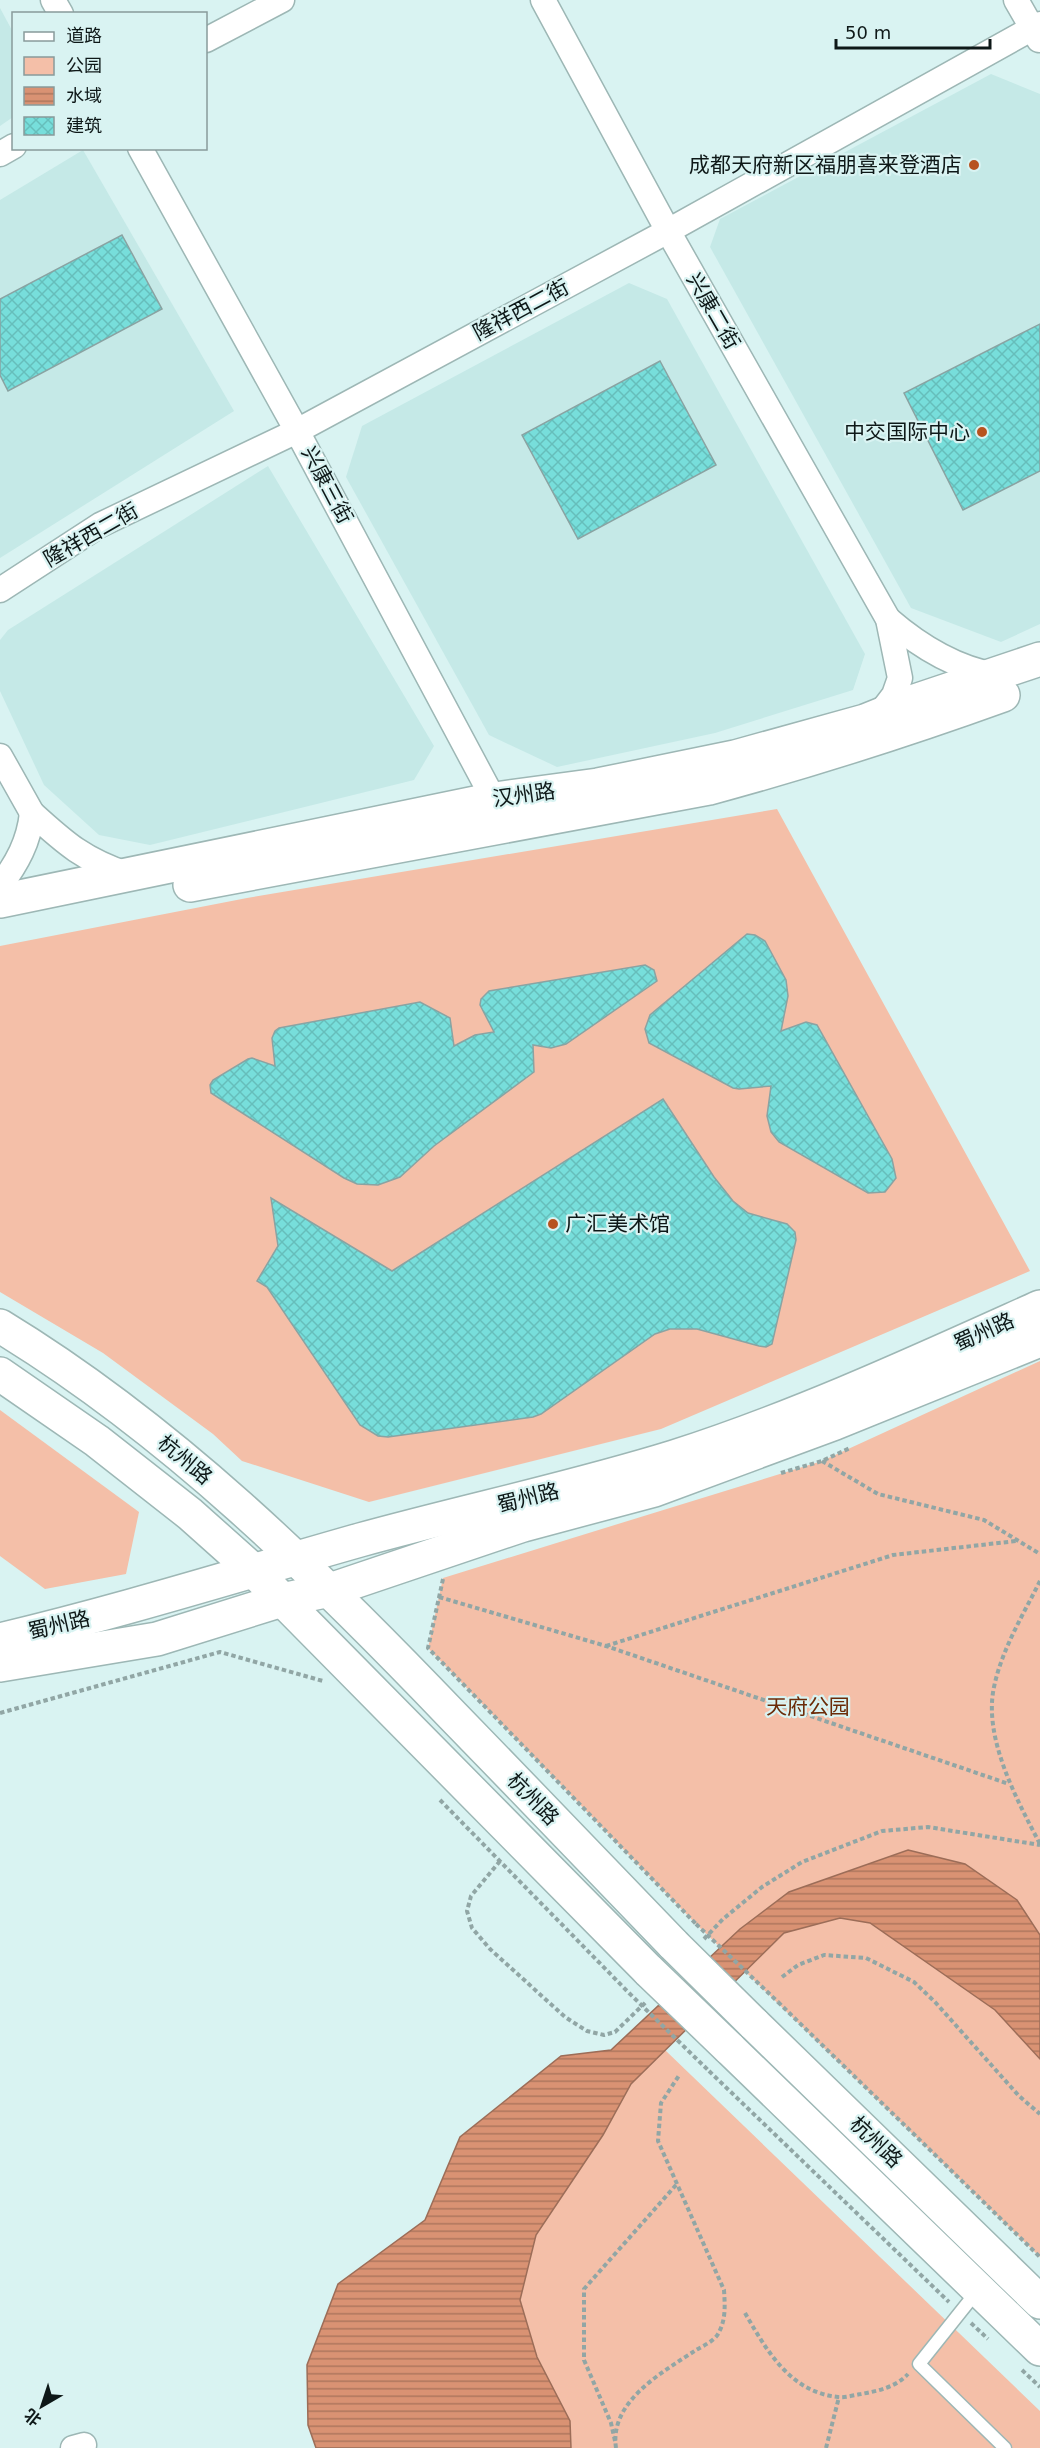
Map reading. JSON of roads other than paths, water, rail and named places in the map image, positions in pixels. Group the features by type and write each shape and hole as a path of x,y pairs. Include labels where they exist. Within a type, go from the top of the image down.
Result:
{"main road":[{"name":"汉州路","path":"0,922 501,812 598,785 735,757 878,716 912,702 1040,659"},
{"name":"汉州路","path":"0,901 131,875 501,812 709,788 887,736 1040,681"},
{"name":"蜀州路","path":"0,1640 93,1617 361,1540 578,1485 676,1456 882,1378 1040,1307"},
{"name":"杭州路","path":"0,1326 126,1411 231,1499 330,1590 690,1938 753,2023 1040,2302"},
{"name":"蜀州路","path":"0,1665 157,1639 282,1600 330,1590 523,1525 654,1490 835,1423 1040,1340"},
{"name":"杭州路","path":"0,1374 97,1441 190,1514 255,1572 644,1987 1028,2357"}],"street":[{"path":"207,39 282,0"},
{"name":"兴康二街","path":"543,0 668,231 888,619"},
{"path":"1016,0 1037,31"},
{"name":"隆祥西二街","path":"0,590 100,525 297,431 1037,31"},
{"name":"兴康三街","path":"141,150 297,431 501,812"},
{"path":"888,619 904,633 936,652 974,671 994,675"},
{"path":"878,716 894,695 900,678 888,619"},
{"path":"0,756 32,813 75,850 99,865 131,875"},
{"path":"0,886 14,867 30,835 32,813"}],"lane":[{"path":"969,2301 919,2364 1005,2448"}],"water":[{"path":"908,1850 965,1864 1017,1900 1040,1935 1040,2059 995,2010 870,1923 840,1918 784,1933 631,2084 603,2135 536,2235 520,2300 537,2357 570,2421 571,2448 316,2448 308,2425 307,2365 338,2284 425,2220 460,2137 561,2056 611,2050 740,1929 789,1892"}],"place":[{"name":"成都天府新区福朋喜来登酒店","path":"974,165"},
{"name":"中交国际中心","path":"982,432"},
{"name":"广汇美术馆","path":"553,1224"}],"park label":[{"name":"天府公园","path":"808,1707"}]}
